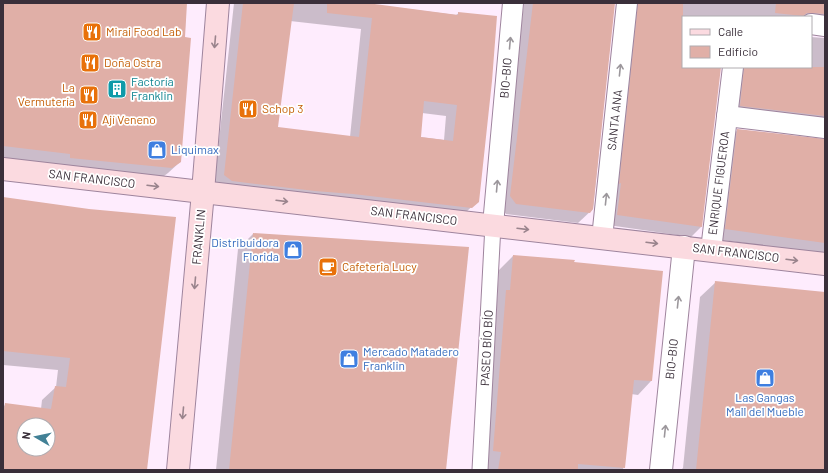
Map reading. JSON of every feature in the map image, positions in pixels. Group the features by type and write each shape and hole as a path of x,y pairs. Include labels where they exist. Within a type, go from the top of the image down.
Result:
{"main road":[{"name":"FRANKLIN","path":"178,470 218,3"},
{"name":"SAN FRANCISCO","path":"3,168 825,264"}],"street":[{"name":"BIO-BIO","path":"493,225 513,3"},
{"name":"SANTA ANA","path":"602,238 627,3"},
{"path":"812,24 825,26"},
{"name":"ENRIQUE FIGUEROA","path":"711,250 733,68"},
{"name":"ENRIQUE FIGUEROA","path":"727,116 825,128"},
{"name":"PASEO BÍO BÍO","path":"480,470 493,225"},
{"name":"BIO-BIO","path":"661,470 684,247"}],"building":[{"path":"3,3 187,3 185,37 191,38 181,162 172,168 70,158 70,154 3,146"},
{"path":"243,3 294,3 278,127 359,137 372,18 327,13 327,3 367,3 458,15 458,12 497,16 492,81 479,202 472,208 232,181 224,175","holes":["424,101 457,105 453,141 421,137"]},
{"path":"533,3 615,3 593,209 590,213 516,204 510,196"},
{"path":"638,3 683,3 682,68 721,68 702,227 617,215 621,183 619,184"},
{"path":"776,3 825,3 825,14 807,13 803,16 775,13"},
{"path":"825,67 825,116 740,106 744,68"},
{"path":"737,129 825,139 825,243 725,229"},
{"path":"3,197 89,209 176,217 147,470 3,470 3,418 5,403 51,409 55,386 66,387 70,358 3,351"},
{"name":"Mercado Matadero Franklin","path":"253,233 469,247 446,470 229,470"},
{"path":"513,255 575,260 574,262 663,271 652,381 634,380 625,468 578,464 578,470 498,470 501,452 493,451 506,290 510,290"},
{"name":"Las Gangas Mall del Mueble","path":"715,281 825,292 825,470 696,470"}],"place":[{"name":"Mirai Food Lab","path":"92,32"},
{"name":"Doña Ostra","path":"90,63"},
{"name":"Factoría Franklin","path":"117,89"},
{"name":"La Vermutería","path":"89,95"},
{"name":"Schop 3","path":"248,109"},
{"name":"Ají Veneno","path":"88,120"},
{"name":"Liquimax","path":"157,150"},
{"name":"Distribuidora Florida","path":"293,250"},
{"name":"Cafeteria Lucy","path":"328,267"},
{"name":"Mercado Matadero Franklin","path":"349,359"},
{"name":"Las Gangas Mall del Mueble","path":"765,378"}]}
